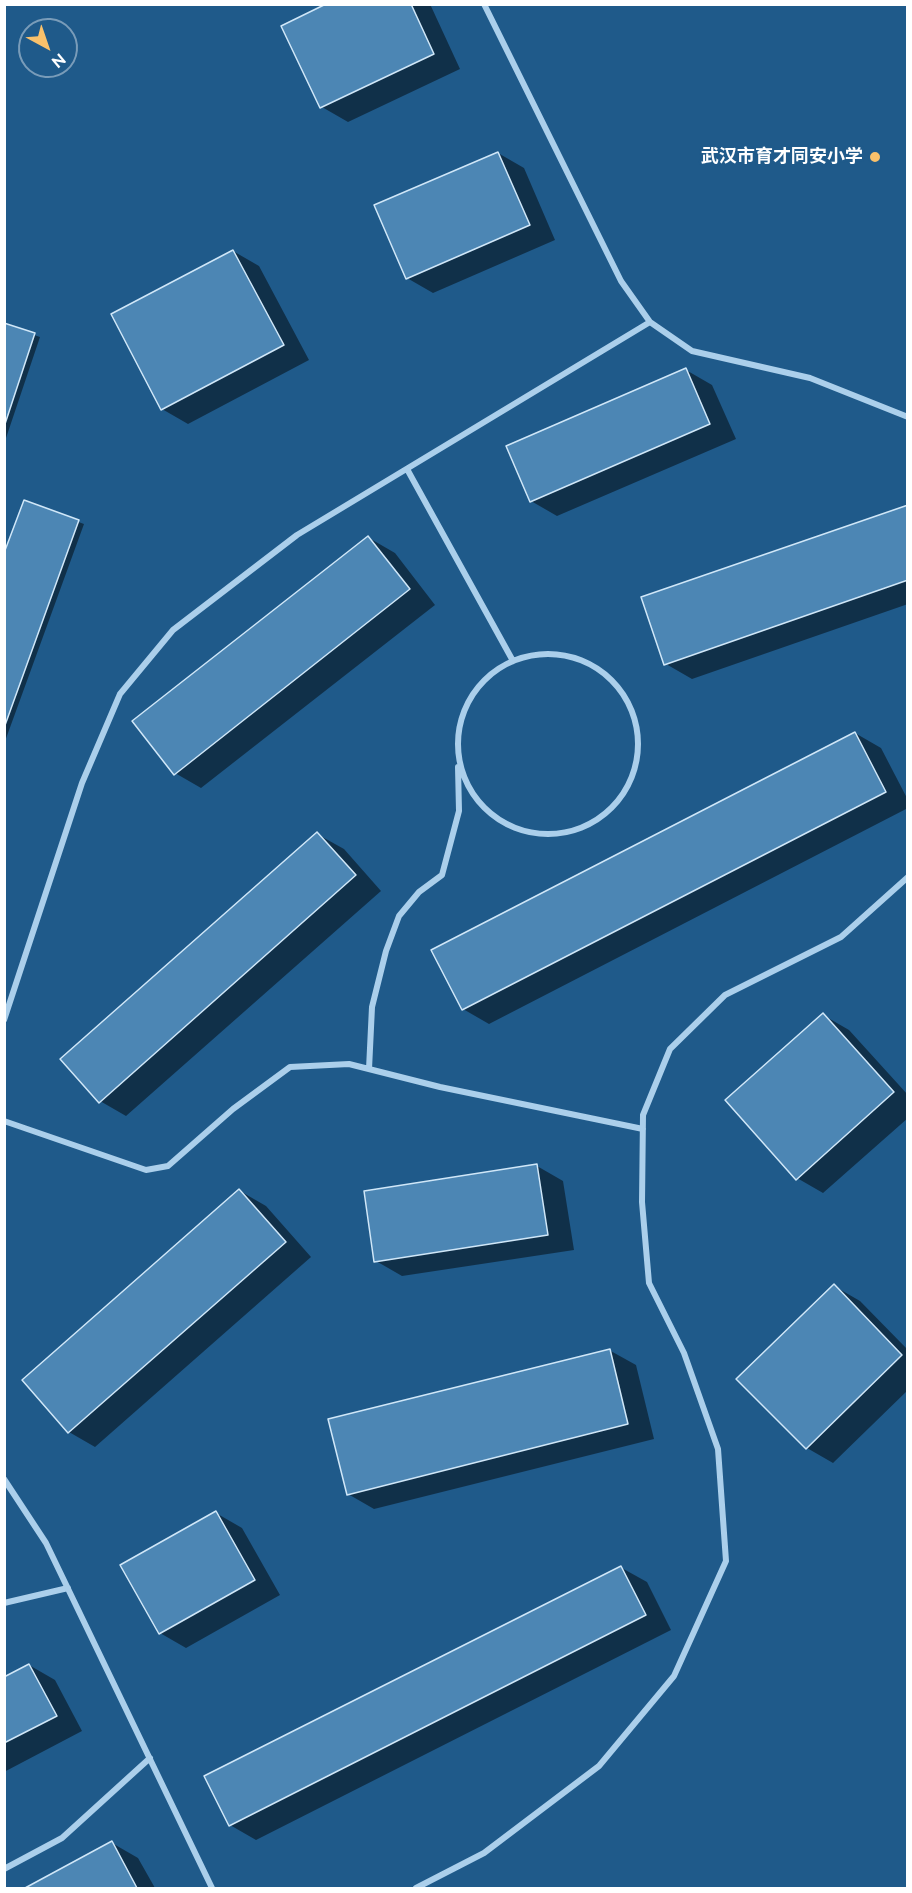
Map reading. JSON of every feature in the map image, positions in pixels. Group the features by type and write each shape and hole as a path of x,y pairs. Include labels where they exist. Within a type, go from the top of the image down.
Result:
{"street":[{"path":"484,4 621,281 650,322 692,351 810,378 908,417"},
{"path":"4,1020 82,783 120,694 173,630 297,535 650,322"},
{"path":"407,469 513,661"},
{"path":"369,1069 372,1007 386,951 399,916 419,892 442,875 451,849 459,811 458,757 458,727 469,700 488,676 513,661 542,654 572,657 598,668 620,688 634,715 639,745 634,774 619,801 596,822 568,833 538,835 508,826 483,809 466,785 458,757"},
{"path":"416,1888 484,1853 599,1766 674,1676 726,1561 718,1449 684,1353 649,1283 642,1202 643,1115 670,1049 725,995 842,937 908,877"},
{"path":"4,1121 146,1170 168,1166 233,1109 291,1066 350,1064 643,1129"},
{"path":"4,1479 46,1543 212,1888"},
{"path":"4,1603 68,1588"},
{"path":"4,1869 62,1838 150,1758"}],"building":[{"path":"326,4 411,4 434,54 320,108 281,26"},
{"path":"498,152 530,225 406,279 374,205"},
{"path":"233,250 284,345 161,410 111,314"},
{"path":"4,323 35,333 4,427"},
{"path":"686,368 710,424 530,502 506,446"},
{"path":"24,500 79,520 4,728 4,553"},
{"path":"908,505 908,580 664,665 641,597"},
{"path":"368,536 410,589 174,775 132,721"},
{"path":"855,732 886,792 462,1010 431,950"},
{"path":"317,832 356,875 99,1103 60,1059"},
{"path":"823,1013 894,1092 796,1180 725,1100"},
{"path":"537,1164 548,1235 374,1262 364,1191"},
{"path":"239,1189 286,1242 68,1433 22,1380"},
{"path":"834,1284 902,1355 806,1449 736,1379"},
{"path":"610,1349 628,1424 347,1495 328,1419"},
{"path":"216,1511 255,1580 159,1634 120,1565"},
{"path":"621,1566 646,1615 229,1826 204,1776"},
{"path":"29,1664 57,1716 4,1743 4,1677"},
{"path":"112,1841 137,1888 25,1888"}],"place":[{"name":"武汉市育才同安小学","path":"875,157"}]}
